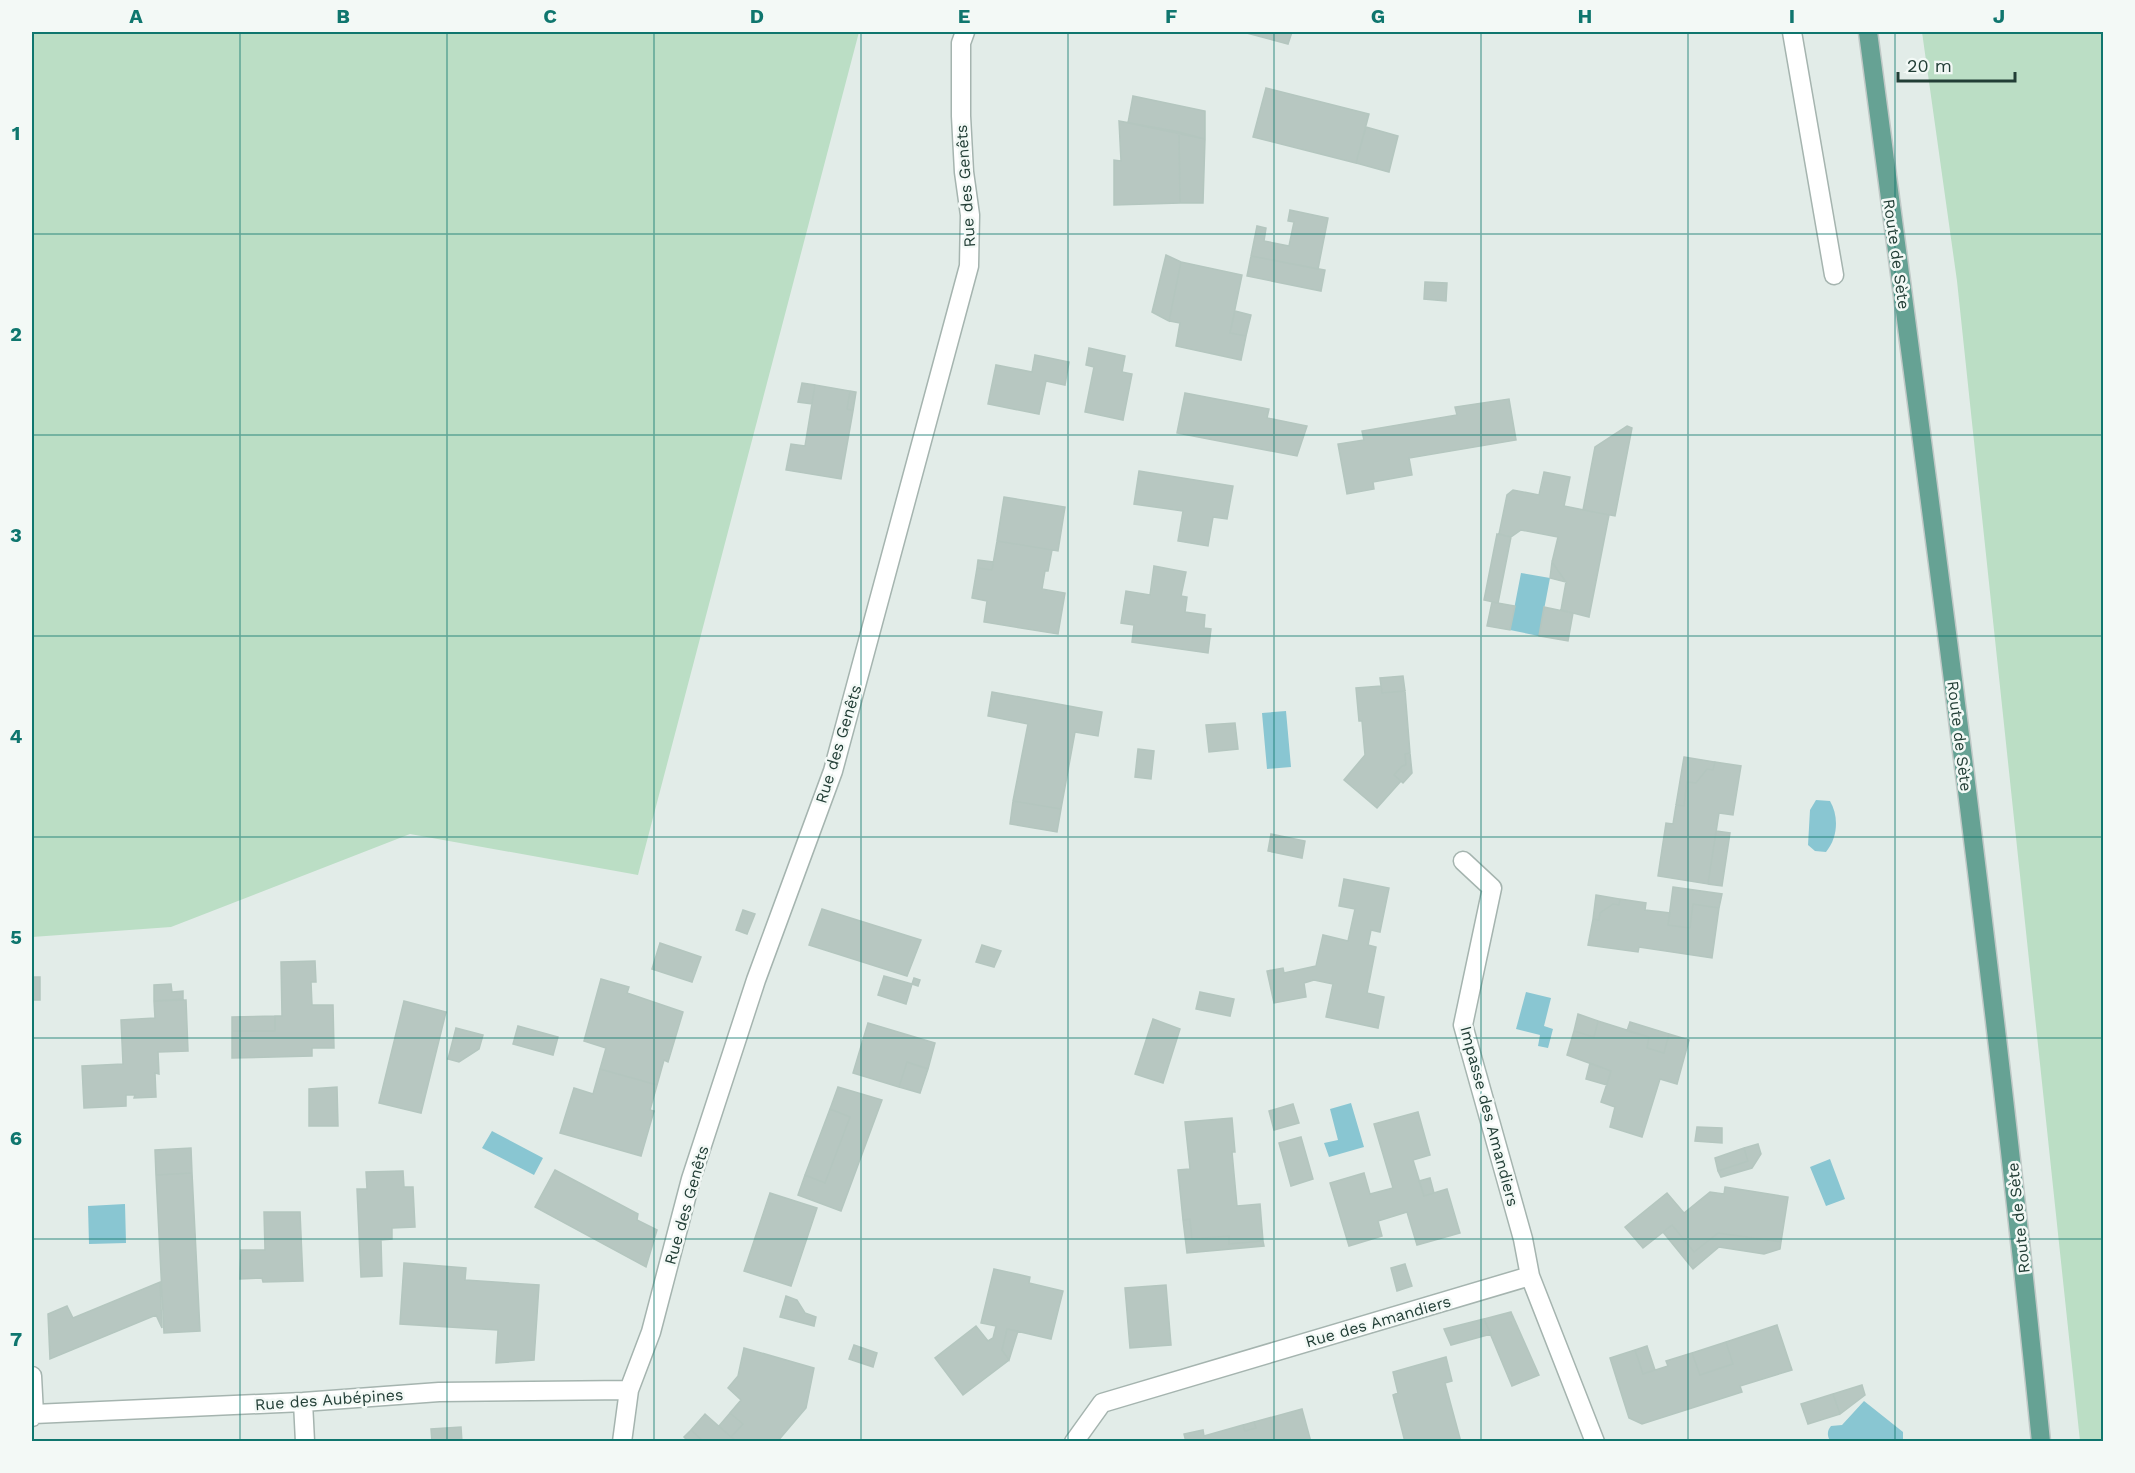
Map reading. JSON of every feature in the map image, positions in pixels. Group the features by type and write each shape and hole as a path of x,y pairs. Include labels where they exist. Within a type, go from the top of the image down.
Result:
{"main road":[{"name":"Route de Sète","path":"1868,32 1937,551 2001,1066 2041,1442"}],"street":[{"name":"Rue des Genêts","path":"622,1442 629,1390 651,1332 691,1179 756,980 833,771 969,266 970,214 964,172 961,116 962,44 965,32"},
{"path":"1792,32 1834,275"},
{"name":"Impasse des Amandiers","path":"1464,861 1492,888 1463,1025 1523,1239 1530,1276"},
{"path":"1530,1276 1595,1442"},
{"name":"Rue des Amandiers","path":"1074,1442 1102,1402 1530,1276"},
{"path":"32,1376 33,1415"},
{"name":"Rue des Aubépines","path":"33,1415 303,1402 440,1392 629,1390"},
{"path":"303,1402 305,1442"}],"green space":[{"path":"32,32 859,32 638,875 410,834 171,927 32,937"},
{"path":"1922,32 2103,32 2103,1441 2080,1441 1957,281"}],"water":[{"path":"1521,573 1550,578 1539,636 1510,630"},
{"path":"1286,711 1291,767 1267,769 1262,713"},
{"path":"1816,800 1830,801 1835,813 1835,834 1826,852 1815,851 1808,845 1810,810"},
{"path":"1526,992 1551,998 1544,1026 1553,1029 1548,1048 1538,1046 1540,1035 1516,1029"},
{"path":"1351,1103 1364,1147 1329,1157 1324,1143 1338,1140 1330,1109"},
{"path":"492,1131 543,1158 534,1175 482,1148"},
{"path":"1830,1159 1845,1199 1826,1206 1810,1167"},
{"path":"125,1204 126,1243 89,1244 88,1206"},
{"path":"1864,1401 1903,1432 1903,1441 1830,1441 1828,1433 1831,1426 1842,1425"}],"building":[{"path":"1243,32 1292,32 1288,44"},
{"path":"1266,88 1369,114 1356,163 1253,137"},
{"path":"1133,96 1205,111 1205,139 1128,123"},
{"path":"1119,121 1179,132 1180,203 1114,205 1114,160 1121,161"},
{"path":"1366,127 1398,136 1389,172 1356,163"},
{"path":"1179,132 1205,139 1203,203 1180,203"},
{"path":"1290,210 1328,218 1318,269 1251,256 1257,226 1266,228 1264,241 1289,246 1294,222 1288,221"},
{"path":"1166,255 1181,262 1169,321 1152,312"},
{"path":"1251,256 1325,270 1321,291 1247,276"},
{"path":"1181,262 1242,275 1230,333 1246,336 1241,360 1176,346 1180,323 1169,321"},
{"path":"1425,282 1447,283 1446,301 1424,299"},
{"path":"1235,311 1251,315 1246,336 1230,333"},
{"path":"1089,348 1125,356 1122,372 1132,374 1123,420 1085,412 1094,367 1086,365"},
{"path":"1035,355 1069,362 1065,385 1046,381 1039,414 988,404 996,365 1032,372"},
{"path":"802,383 815,385 812,404 798,402"},
{"path":"815,385 850,391 847,409 853,411 841,479 786,470 791,444 805,446"},
{"path":"850,391 856,392 853,411 847,409"},
{"path":"1185,393 1269,409 1267,418 1307,426 1297,456 1177,433"},
{"path":"1509,399 1516,440 1409,458 1412,475 1373,482 1374,489 1347,494 1338,444 1364,440 1362,431 1457,415 1455,407"},
{"path":"1627,426 1632,428 1615,516 1583,510 1595,447"},
{"path":"1139,471 1233,486 1227,519 1213,517 1208,546 1178,541 1183,511 1134,504"},
{"path":"1544,472 1570,477 1564,506 1609,515 1589,617 1561,610 1566,582 1552,562 1558,537 1521,530 1511,537 1499,534 1507,495 1513,490 1539,495"},
{"path":"1004,497 1065,507 1058,551 997,541"},
{"path":"1497,534 1511,537 1498,603 1484,600"},
{"path":"997,541 1052,550 1042,589 1065,593 1058,634 984,622 987,601 972,598 977,568 992,570"},
{"path":"978,560 993,562 992,570 977,568"},
{"path":"1552,562 1566,582 1550,578"},
{"path":"1154,566 1186,572 1181,596 1187,597 1185,612 1205,615 1204,628 1211,629 1208,653 1132,642 1134,625 1121,623 1126,591 1150,595"},
{"path":"1492,602 1515,606 1510,630 1487,626"},
{"path":"1544,607 1573,613 1568,641 1539,636"},
{"path":"1403,676 1405,691 1382,693 1380,678"},
{"path":"1381,686 1382,693 1405,691 1410,753 1405,754 1406,765 1394,775 1401,781 1377,808 1344,780 1365,755 1356,688"},
{"path":"992,692 1102,712 1098,736 1075,732 1061,809 1013,801 1028,724 988,716"},
{"path":"1235,723 1238,749 1209,752 1206,725"},
{"path":"1138,749 1154,751 1151,779 1135,777"},
{"path":"1410,753 1412,773 1403,783 1394,775 1406,765 1405,754"},
{"path":"1684,757 1715,762 1713,770 1707,769 1696,783 1687,782 1684,806 1676,805"},
{"path":"1715,762 1741,766 1733,815 1719,813 1708,884 1658,876 1666,823 1673,824 1676,805 1684,806 1687,782 1696,783 1707,769 1713,770"},
{"path":"1013,801 1061,809 1057,832 1010,824"},
{"path":"1716,831 1730,833 1722,886 1708,884"},
{"path":"1271,834 1305,841 1302,858 1268,851"},
{"path":"1344,879 1389,888 1380,932 1371,930 1368,945 1376,947 1367,993 1384,997 1378,1028 1326,1017 1333,984 1314,980 1304,983 1306,997 1274,1003 1267,971 1283,968 1284,973 1316,966 1323,935 1348,941 1355,909 1339,906"},
{"path":"1673,887 1722,894 1719,908 1693,904 1690,928 1668,925"},
{"path":"1596,895 1620,899 1619,905 1613,904 1600,913 1599,920 1593,919"},
{"path":"1620,899 1646,903 1645,910 1670,913 1668,925 1690,928 1693,904 1719,908 1712,958 1639,947 1638,952 1588,945 1593,919 1599,920 1600,913 1613,904 1619,905"},
{"path":"822,909 921,940 907,976 809,945"},
{"path":"743,910 755,914 747,934 736,930"},
{"path":"660,943 701,957 692,982 652,969"},
{"path":"982,945 1001,951 994,967 976,962"},
{"path":"315,961 316,982 311,982 312,1005 333,1005 334,1048 312,1048 312,1056 232,1058 232,1031 275,1031 275,1016 282,1016 281,962"},
{"path":"884,976 912,984 906,1004 878,995"},
{"path":"32,977 40,977 40,1000 32,1000"},
{"path":"914,978 920,980 918,986 912,984"},
{"path":"601,979 629,987 627,993 683,1012 668,1062 664,1060 657,1085 600,1069 606,1048 584,1041"},
{"path":"171,984 172,992 183,991 183,999 154,1001 154,985"},
{"path":"1200,992 1234,999 1230,1016 1196,1009"},
{"path":"186,1000 188,1051 158,1052 159,1074 155,1073 156,1097 134,1098 135,1095 126,1095 126,1106 84,1108 82,1066 123,1064 121,1020 155,1018 154,1001"},
{"path":"404,1001 446,1012 421,1113 379,1103"},
{"path":"1578,1014 1598,1021 1594,1037 1574,1031"},
{"path":"275,1016 275,1031 232,1031 232,1017"},
{"path":"1153,1019 1180,1029 1163,1083 1135,1074"},
{"path":"1598,1021 1649,1037 1647,1048 1664,1053 1669,1034 1689,1040 1677,1084 1660,1079 1642,1137 1610,1127 1615,1107 1601,1102 1611,1071 1567,1055 1574,1031 1594,1037"},
{"path":"1630,1022 1669,1034 1664,1053 1647,1048 1649,1037 1627,1031"},
{"path":"868,1023 935,1043 928,1069 907,1062 899,1087 853,1073"},
{"path":"518,1026 558,1037 553,1055 513,1044"},
{"path":"456,1028 483,1035 479,1049 459,1062 448,1059"},
{"path":"907,1062 928,1069 920,1093 899,1087"},
{"path":"1590,1063 1611,1071 1607,1085 1586,1079"},
{"path":"600,1069 657,1085 650,1110 654,1111 641,1156 560,1133 574,1088 593,1094"},
{"path":"337,1087 338,1126 309,1126 309,1089"},
{"path":"838,1087 882,1100 841,1211 798,1195 805,1175 825,1183 850,1117 830,1109"},
{"path":"1293,1104 1299,1123 1274,1130 1269,1111"},
{"path":"830,1109 850,1117 825,1183 805,1175"},
{"path":"1418,1112 1430,1155 1413,1160 1424,1196 1447,1189 1460,1233 1417,1245 1407,1212 1378,1221 1382,1236 1349,1246 1330,1183 1364,1173 1370,1194 1393,1188 1374,1124"},
{"path":"1232,1118 1235,1152 1232,1152 1237,1206 1260,1204 1263,1241 1229,1244 1229,1236 1192,1239 1190,1219 1183,1220 1178,1170 1190,1169 1185,1122"},
{"path":"1697,1127 1722,1128 1722,1143 1695,1141"},
{"path":"1301,1137 1313,1179 1291,1186 1279,1143"},
{"path":"1758,1144 1761,1154 1752,1168 1721,1177 1718,1171 1748,1161 1744,1148"},
{"path":"191,1148 192,1173 156,1175 155,1150"},
{"path":"1744,1148 1748,1161 1718,1171 1715,1158"},
{"path":"555,1170 638,1214 637,1220 657,1230 646,1267 535,1207"},
{"path":"403,1171 404,1187 413,1187 415,1227 392,1228 392,1239 381,1240 382,1276 361,1277 357,1189 367,1189 366,1172"},
{"path":"192,1173 200,1331 164,1333 156,1175"},
{"path":"1430,1178 1434,1193 1424,1196 1419,1181"},
{"path":"1725,1187 1788,1197 1781,1242 1718,1233 1694,1252 1672,1225 1643,1248 1625,1227 1667,1193 1684,1213 1710,1192 1724,1194"},
{"path":"770,1193 817,1208 791,1286 744,1271"},
{"path":"264,1212 300,1212 303,1281 263,1282 262,1278 240,1279 241,1250 265,1250"},
{"path":"1190,1219 1192,1239 1229,1236 1229,1244 1263,1241 1264,1246 1187,1253 1183,1220"},
{"path":"1672,1225 1694,1252 1718,1233 1781,1242 1780,1249 1764,1254 1719,1247 1693,1269 1663,1232"},
{"path":"404,1263 466,1268 465,1280 539,1285 534,1360 496,1363 498,1330 400,1324"},
{"path":"1405,1264 1412,1286 1397,1291 1391,1268"},
{"path":"994,1269 1030,1277 1029,1283 1063,1291 1051,1339 1007,1329 1002,1350 1009,1360 963,1395 935,1358 976,1326 988,1341 993,1338 996,1326 981,1323"},
{"path":"160,1282 162,1328 156,1315 50,1359 48,1314 67,1306 73,1318"},
{"path":"1166,1285 1171,1345 1130,1348 1125,1288"},
{"path":"786,1296 797,1300 805,1313 816,1317 814,1326 780,1317"},
{"path":"1511,1312 1539,1375 1512,1386 1484,1319"},
{"path":"1484,1319 1491,1334 1451,1345 1444,1329"},
{"path":"1777,1325 1792,1370 1740,1386 1742,1392 1642,1424 1629,1418 1610,1358 1635,1350 1643,1374 1668,1366 1666,1361 1692,1353 1700,1375 1733,1364 1726,1342"},
{"path":"1007,1329 1018,1331 1009,1360 1002,1350"},
{"path":"1726,1342 1733,1364 1700,1375 1692,1353"},
{"path":"854,1345 877,1353 873,1367 849,1359"},
{"path":"1647,1346 1655,1370 1643,1374 1635,1350"},
{"path":"744,1348 814,1368 806,1408 777,1442 737,1442 731,1437 743,1424 730,1413 741,1400 728,1388 738,1376"},
{"path":"1446,1357 1452,1381 1445,1383 1461,1442 1405,1442 1393,1395 1398,1393 1393,1372"},
{"path":"1862,1385 1865,1395 1840,1414 1833,1394"},
{"path":"1833,1394 1840,1414 1808,1424 1801,1404"},
{"path":"1302,1409 1311,1442 1186,1442 1184,1434 1203,1430 1204,1436 1243,1425 1245,1431 1256,1428 1254,1422"},
{"path":"730,1413 743,1424 731,1437 719,1426"},
{"path":"705,1414 737,1442 704,1442 691,1430"},
{"path":"1254,1422 1256,1428 1245,1431 1243,1425"},
{"path":"461,1427 462,1442 432,1442 431,1429"},
{"path":"691,1430 704,1442 689,1442 684,1437"}]}
